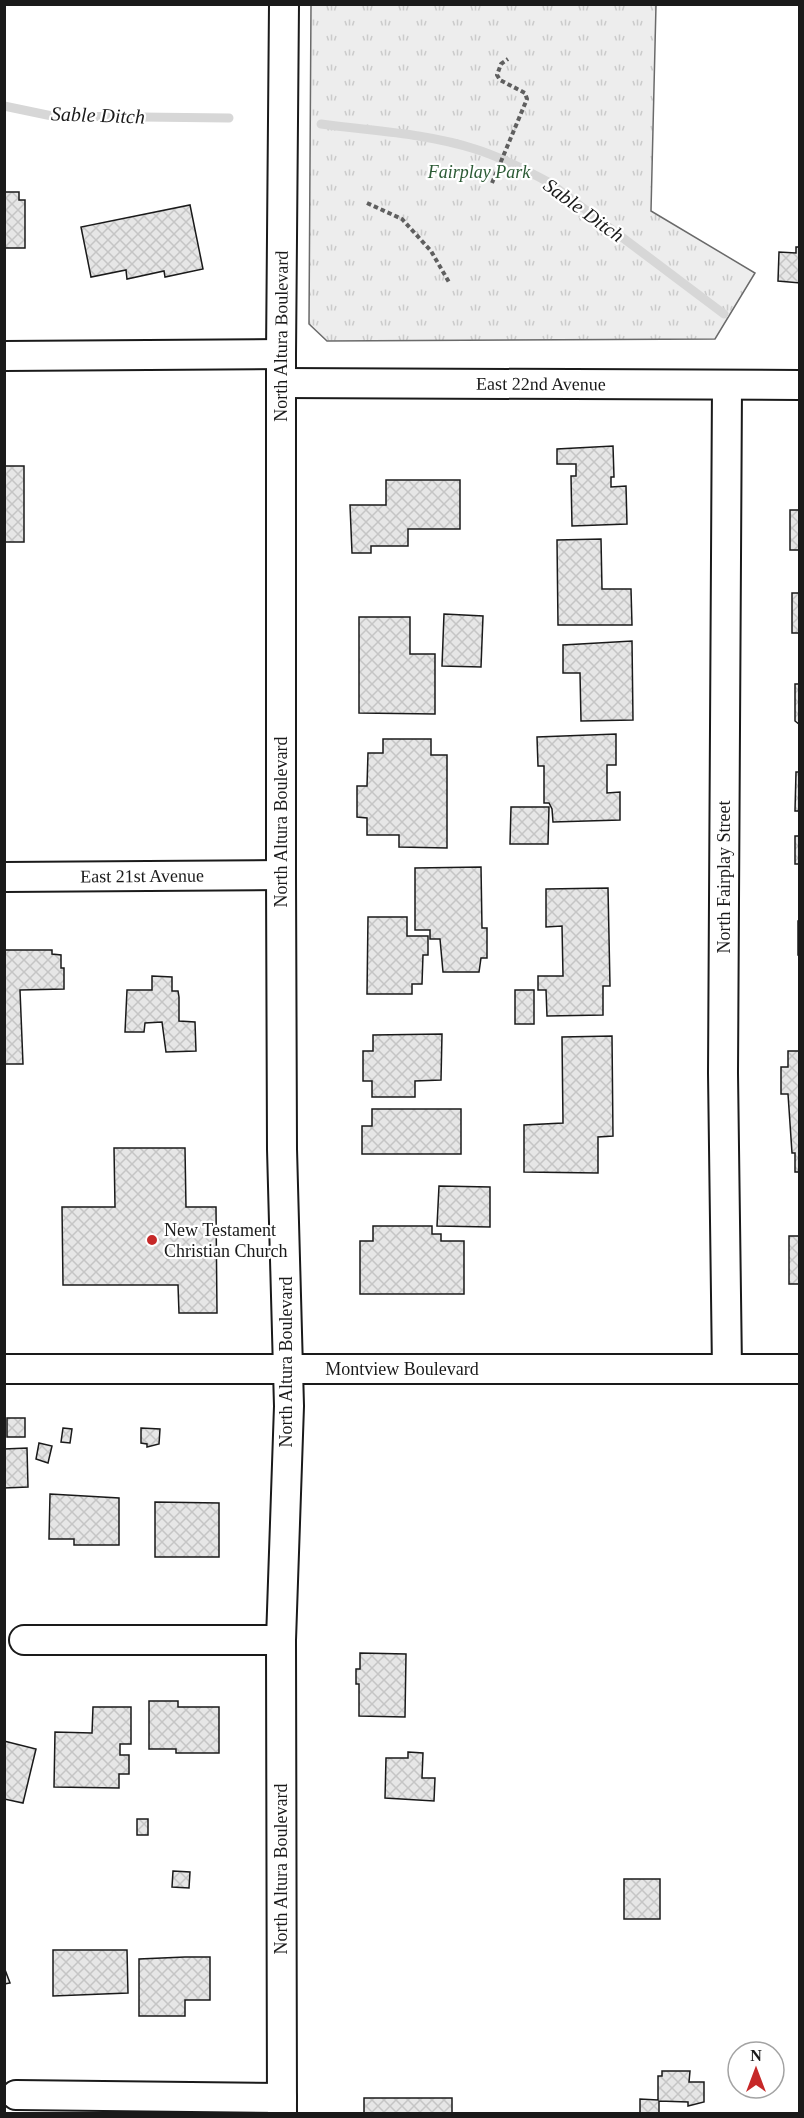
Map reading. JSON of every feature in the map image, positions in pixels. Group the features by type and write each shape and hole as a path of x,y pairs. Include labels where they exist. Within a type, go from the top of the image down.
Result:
{"street":[{"name":"North Altura Boulevard","path":"16,2095 282,2106 281,1640 289,1406 286,1369 281,875 284,4"},
{"path":"4,356 281,354"},
{"name":"East 22nd Avenue","path":"283,383 800,385"},
{"name":"North Fairplay Street","path":"727,386 723,1073 728,1369"},
{"name":"East 21st Avenue","path":"4,877 281,875"},
{"name":"Montview Boulevard","path":"4,1369 800,1369"},
{"path":"24,1640 281,1640"}],"path":[{"path":"492,183 527,97 497,75 501,64 508,59"},
{"path":"367,203 402,219 431,250 450,284"}],"green space":[{"name":"Fairplay Park","path":"311,5 656,5 651,211 755,273 715,339 327,341 309,324"}],"building":[{"path":"4,192 19,192 19,200 25,200 25,248 4,248"},
{"path":"190,205 203,269 165,277 164,271 127,279 126,270 91,277 81,227"},
{"path":"796,247 800,247 800,283 778,281 779,252 796,253"},
{"path":"613,446 614,477 611,477 611,487 626,486 627,524 572,526 571,476 576,476 576,464 557,464 557,449"},
{"path":"4,466 24,466 24,542 4,542"},
{"path":"386,480 460,480 460,529 408,529 408,546 371,546 371,553 352,553 350,505 386,505"},
{"path":"790,510 800,510 800,550 790,550"},
{"path":"601,539 602,589 631,589 632,625 558,625 557,540"},
{"path":"792,593 800,593 800,633 792,633"},
{"path":"444,614 483,616 481,667 442,666"},
{"path":"359,617 410,617 410,654 435,654 435,714 359,713"},
{"path":"632,641 633,720 581,721 580,673 563,673 563,645"},
{"path":"795,684 800,684 800,725 795,721"},
{"path":"616,734 616,765 607,765 607,793 620,792 620,820 553,822 552,809 549,803 544,803 544,766 538,766 537,737"},
{"path":"383,739 431,739 431,755 447,755 447,848 399,847 399,835 367,835 367,818 357,817 357,786 367,786 368,753 383,753"},
{"path":"796,772 800,772 800,811 795,811"},
{"path":"511,807 549,807 548,844 510,844"},
{"path":"795,836 800,836 800,864 795,864"},
{"path":"481,867 482,928 487,928 487,958 481,958 479,972 443,972 440,939 430,939 430,930 415,930 415,868"},
{"path":"608,888 610,986 603,986 603,1015 547,1016 546,990 538,990 538,976 563,976 562,926 546,927 546,889"},
{"path":"368,917 407,917 407,936 428,936 428,955 423,955 422,984 412,984 412,994 367,994"},
{"path":"798,921 800,921 800,955 798,955"},
{"path":"4,950 52,950 52,954 61,955 61,968 64,968 64,989 20,990 23,1064 4,1064"},
{"path":"152,976 172,977 172,991 178,991 179,997 179,1021 195,1022 196,1051 166,1052 162,1022 145,1023 144,1032 125,1032 127,990 152,990"},
{"path":"515,990 534,990 534,1024 515,1024"},
{"path":"442,1034 441,1080 415,1081 415,1097 372,1097 372,1081 363,1081 363,1051 373,1051 373,1035"},
{"path":"612,1036 613,1136 598,1137 598,1173 524,1172 524,1125 563,1123 562,1037"},
{"path":"788,1051 800,1051 800,1172 795,1172 795,1153 792,1153 788,1094 781,1094 781,1067 788,1067"},
{"path":"372,1109 461,1109 461,1154 362,1154 362,1126 372,1126"},
{"path":"114,1148 185,1148 186,1207 216,1207 217,1313 179,1313 178,1285 63,1285 62,1207 115,1207"},
{"path":"439,1186 490,1187 490,1227 437,1226"},
{"path":"373,1226 432,1226 432,1234 441,1234 441,1241 464,1241 464,1294 360,1294 360,1241 373,1241"},
{"path":"789,1236 800,1236 800,1284 789,1284"},
{"path":"7,1418 25,1418 25,1437 7,1437"},
{"path":"63,1428 72,1429 70,1443 61,1442"},
{"path":"141,1428 160,1429 159,1444 147,1447 147,1444 141,1443"},
{"path":"39,1443 52,1446 48,1463 36,1459"},
{"path":"27,1448 28,1487 4,1488 4,1449"},
{"path":"50,1494 119,1498 119,1545 74,1545 74,1539 49,1539"},
{"path":"155,1502 219,1503 219,1557 155,1557"},
{"path":"360,1653 406,1654 405,1717 359,1716 359,1684 356,1684 356,1669 360,1669"},
{"path":"149,1701 178,1701 178,1707 219,1707 219,1753 176,1753 176,1749 149,1749"},
{"path":"93,1707 131,1707 131,1744 120,1744 120,1755 129,1755 129,1774 119,1774 119,1788 54,1787 55,1732 92,1733"},
{"path":"4,1741 36,1749 23,1803 4,1799"},
{"path":"408,1752 423,1753 422,1778 435,1778 434,1801 385,1798 386,1758 408,1758"},
{"path":"137,1819 148,1819 148,1835 137,1835"},
{"path":"173,1871 190,1872 189,1888 172,1887"},
{"path":"624,1879 660,1879 660,1919 624,1919"},
{"path":"53,1950 127,1950 128,1993 53,1996"},
{"path":"210,1957 210,2000 185,2000 185,2016 139,2016 139,1959"},
{"path":"4,1967 10,1983 4,1984"},
{"path":"662,2071 690,2071 689,2082 704,2082 704,2102 688,2106 688,2102 659,2101 659,2114 640,2114 640,2099 658,2100 658,2076 662,2076"},
{"path":"364,2098 452,2098 452,2114 364,2114"}],"waterway":[{"name":"Sable Ditch","path":"4,106 52,116 229,118"},
{"name":"Sable Ditch","path":"321,124 437,139 475,149 513,164 550,183 724,314"}],"place":[{"name":"New Testament Christian Church","path":"152,1240"}]}
